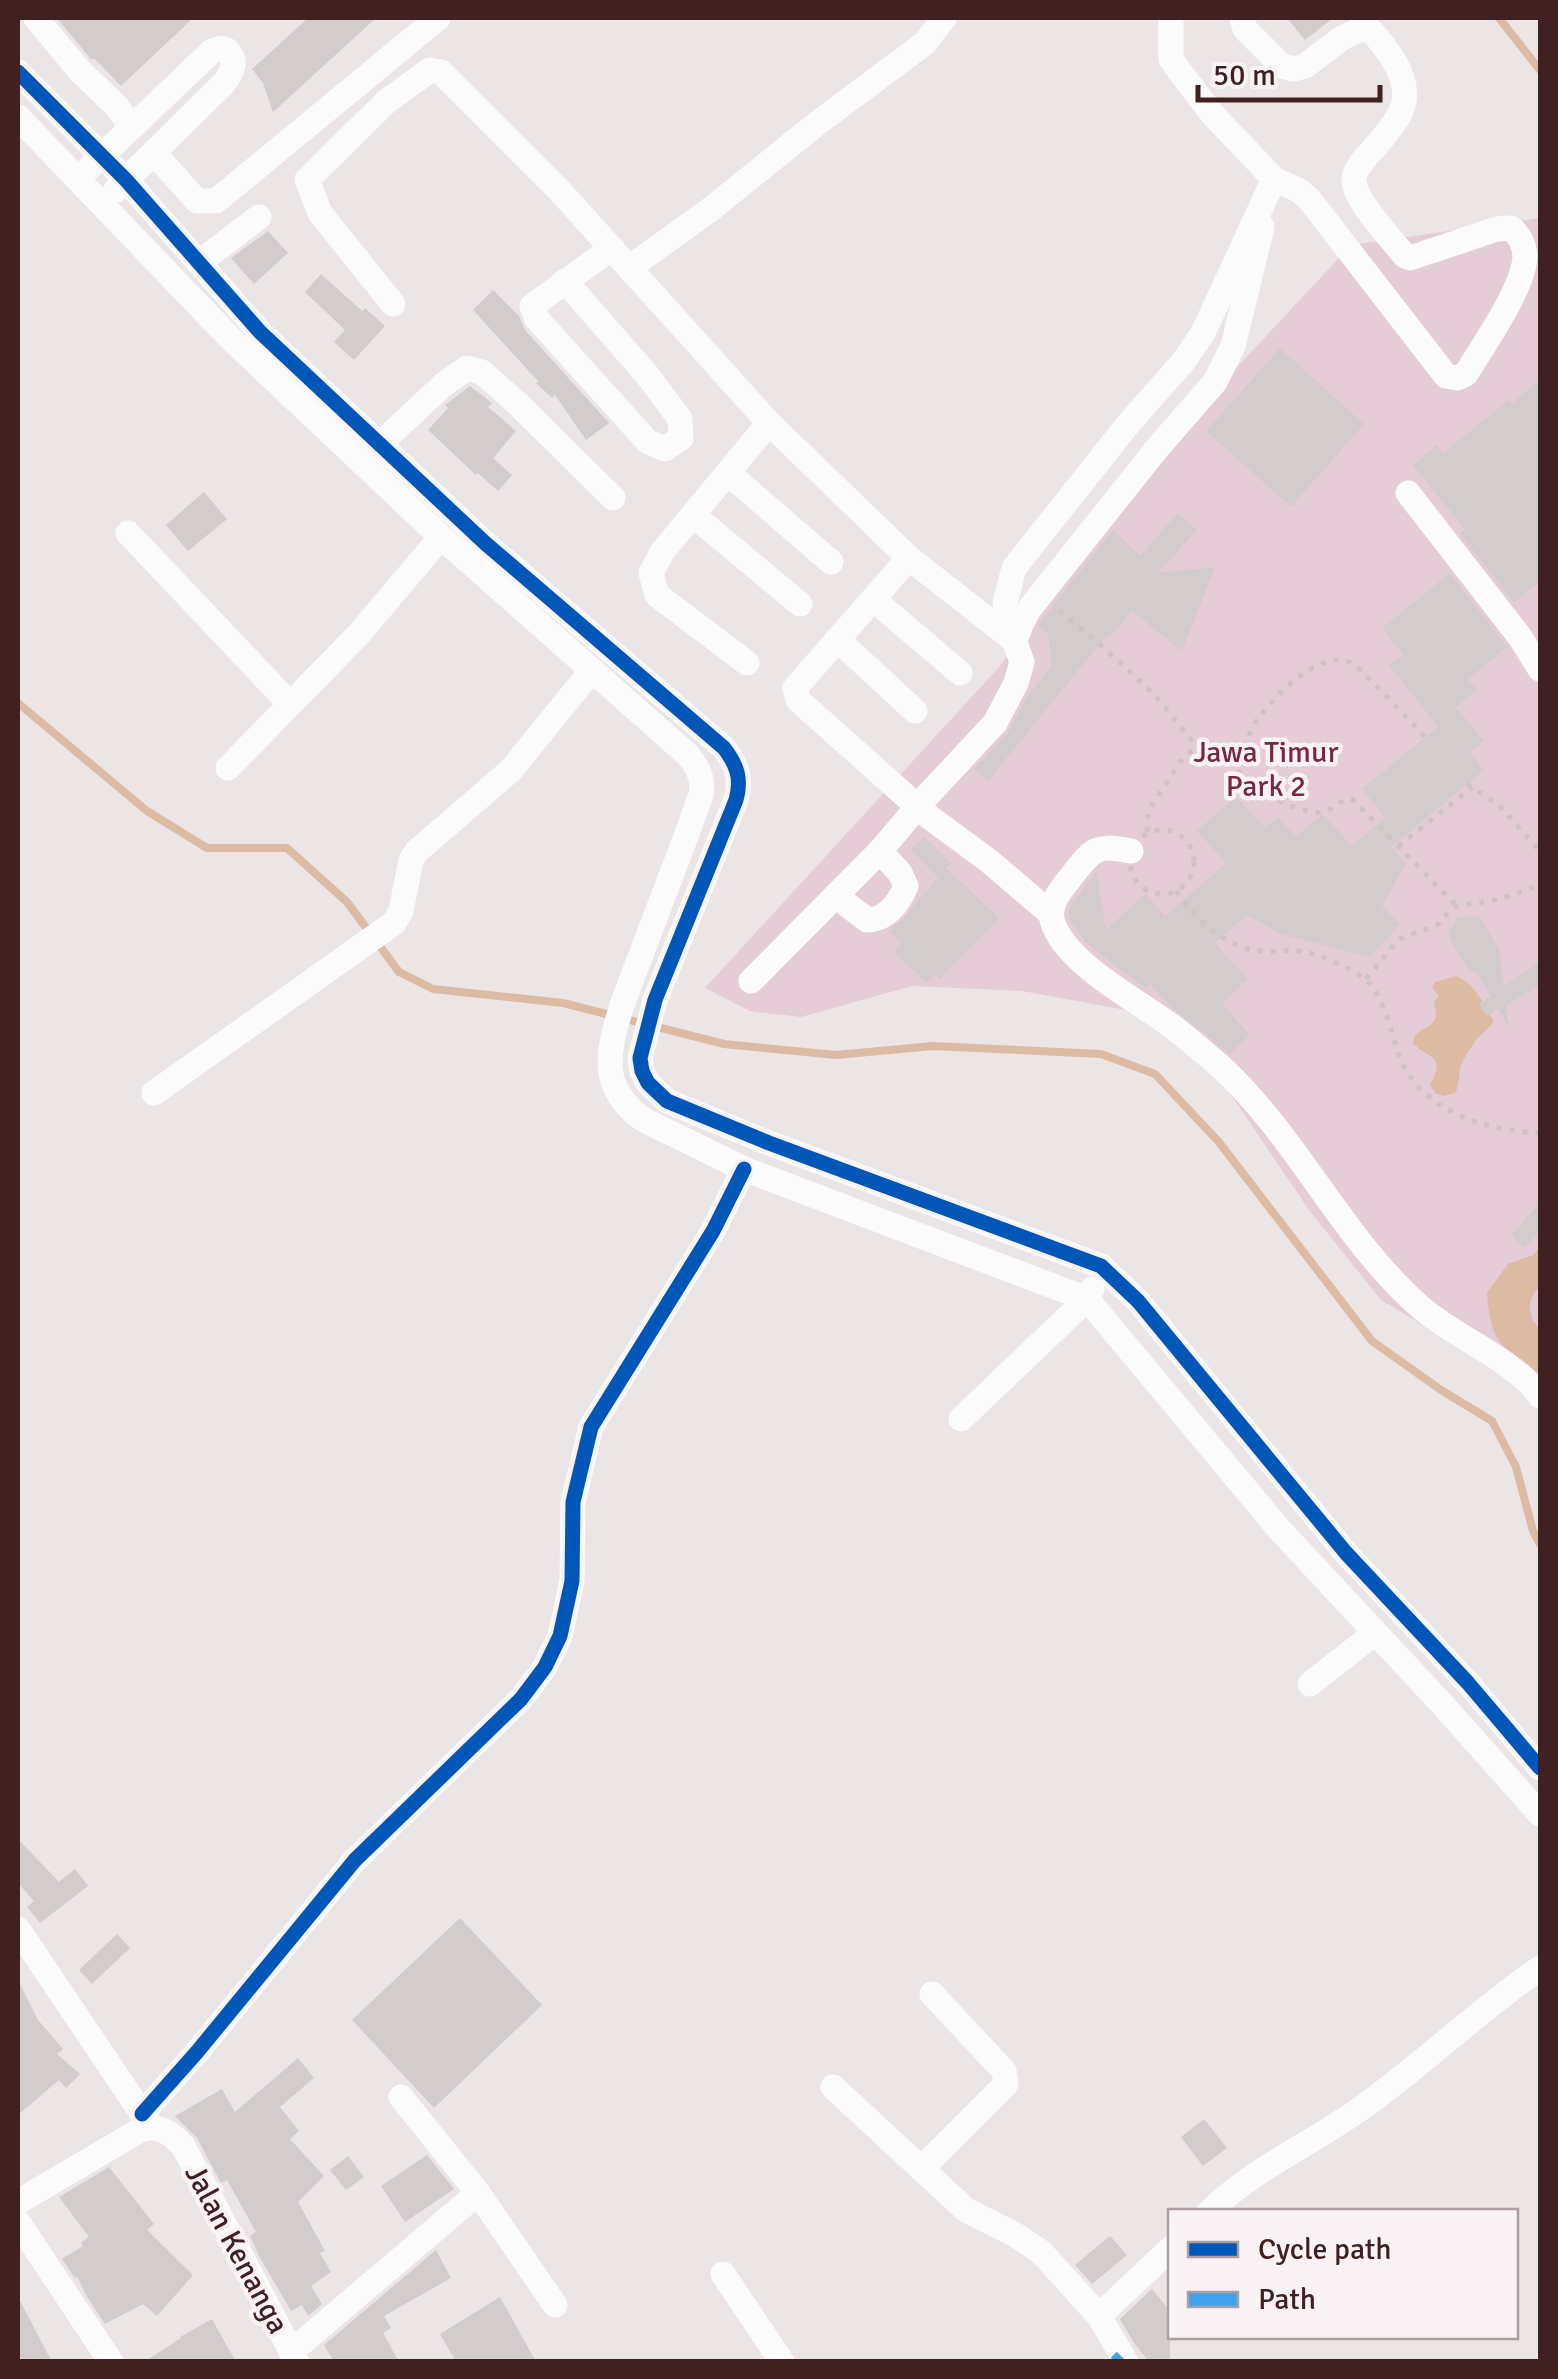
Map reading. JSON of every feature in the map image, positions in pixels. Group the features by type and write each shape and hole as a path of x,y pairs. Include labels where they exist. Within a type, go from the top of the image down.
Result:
{"street":[{"path":"36,18 78,70 117,106 132,126"},
{"path":"154,152 197,201 216,201 438,18"},
{"path":"565,281 648,376 680,420 681,438 665,449 648,442 537,319 532,306 565,281 620,258 711,210 925,43 944,18"},
{"path":"1171,18 1171,59 1214,116 1274,178 1309,199 1446,376 1457,378 1466,374 1514,290 1525,260 1519,235 1511,228 1497,229 1410,258 1405,256 1356,191 1354,179 1360,164 1398,121 1404,102 1402,74 1379,38 1369,29 1357,30 1305,66 1294,69 1282,66 1245,29 1242,18"},
{"path":"78,180 212,50 221,48 230,53 233,72 224,83 102,205"},
{"path":"393,304 320,213 308,180 387,101 430,70 441,72 559,190 769,423 909,558 1016,641"},
{"path":"18,72 126,180 260,332 287,375 442,538 697,766 702,795 628,989 611,1046 610,1068 623,1101 637,1115 744,1169 1088,1300 1279,1529 1540,1814"},
{"path":"18,117 229,337 380,444 485,543 724,748 733,760 740,786 736,800 656,999 640,1057 648,1083 668,1101 769,1143 1101,1266 1138,1301 1346,1553 1468,1683 1540,1768"},
{"path":"751,981 880,851 995,723 1022,662 1005,603 1014,568 1203,333 1274,178"},
{"path":"1016,641 1030,608 1215,382 1233,346 1274,178"},
{"path":"200,262 260,217"},
{"path":"1183,362 1215,382"},
{"path":"380,444 467,368 482,372 613,498"},
{"path":"747,663 657,596 651,573 662,552 769,423"},
{"path":"728,473 831,562"},
{"path":"1408,493 1520,637 1540,669"},
{"path":"693,515 800,604"},
{"path":"128,533 290,704"},
{"path":"228,768 358,635 442,538"},
{"path":"909,558 796,688 798,700 918,807 1050,913 1068,948 1093,971 1222,1068 1263,1112 1358,1241 1396,1284 1450,1330 1518,1373 1540,1396"},
{"path":"873,599 960,673"},
{"path":"838,640 915,711"},
{"path":"154,1093 394,923 401,911 416,852 511,770 592,670"},
{"path":"1050,913 1055,898 1091,851 1139,842"},
{"path":"836,896 867,920 877,920 886,914 906,886 880,851"},
{"path":"628,989 656,999"},
{"path":"611,1046 640,1057"},
{"path":"18,2202 136,2132 354,1860 521,1698 545,1667 560,1636 572,1581 573,1502 591,1427 713,1231 744,1169"},
{"path":"961,1419 1088,1300 1101,1266"},
{"path":"1310,1684 1375,1632"},
{"path":"1441,1703 1468,1683"},
{"path":"1481,1750 1506,1729"},
{"name":"Jalan Kenanga","path":"18,1929 146,2120 168,2132 182,2146 294,2357"},
{"path":"1212,2209 1252,2176 1363,2107 1494,2000 1540,1968"},
{"path":"921,2170 1006,2084 1004,2071 932,1994"},
{"path":"833,2087 966,2210 1042,2252 1099,2316 1126,2362"},
{"path":"401,2096 478,2193 555,2305"},
{"path":"294,2357 478,2193"},
{"path":"18,2222 111,2362"},
{"path":"1099,2316 1168,2251"},
{"path":"722,2274 782,2362"}],"path":[{"path":"1052,605 1153,692 1196,746 1222,759 1239,753 1256,722 1294,680 1329,659 1352,662 1425,737"},
{"path":"1139,842 1160,829 1183,837 1194,860 1186,884 1164,895 1151,893 1132,876 1129,864 1148,810 1196,746"},
{"path":"1230,759 1247,782 1266,796 1298,807 1326,812 1340,800 1352,799 1456,906"},
{"path":"1398,846 1469,786 1500,806 1540,851"},
{"path":"1366,979 1400,938 1439,924 1456,906 1501,898 1540,885"},
{"path":"1176,891 1194,915 1225,940 1258,952 1300,951 1346,967 1366,979 1382,1003 1403,1065 1427,1097 1475,1124 1540,1133"}],"green space":[{"name":"Jawa Timur Park 2","path":"1540,218 1540,1407 1532,1395 1381,1300 1309,1210 1223,1083 1137,1012 1022,991 912,986 801,1017 750,1011 705,988 999,667 1058,589 1044,574 1351,245"}],"shaded area":[{"path":"1456,976 1474,989 1494,1021 1465,1057 1455,1093 1443,1096 1430,1085 1437,1067 1434,1058 1413,1043 1415,1035 1435,1020 1434,1001 1439,996 1432,987 1435,982"},
{"path":"1540,1247 1540,1287 1530,1308 1540,1329 1540,1375 1500,1342 1491,1324 1487,1293 1508,1264 1533,1255"}],"building":[{"path":"57,18 193,18 121,86 90,58"},
{"path":"308,18 376,18 273,112 263,83 252,69"},
{"path":"1287,18 1333,18 1305,40"},
{"path":"268,231 288,253 254,284 231,258"},
{"path":"321,274 385,326 354,360 334,342 345,330 305,292"},
{"path":"493,290 609,423 586,440 555,395 552,398 536,383 473,310"},
{"path":"1280,348 1364,424 1291,507 1206,431"},
{"path":"1540,380 1540,581 1514,603 1460,533 1465,529 1413,465 1437,445 1443,453"},
{"path":"470,386 492,403 488,407 516,431 493,458 512,475 498,491 428,430 448,408 445,405"},
{"path":"204,492 227,519 188,551 166,525"},
{"path":"1178,513 1197,530 1158,573 1215,567 1182,651 1132,611 1107,635 988,781 974,769 1007,734 1028,695 1052,666 1048,634 1038,626 1044,617 1113,530 1140,556"},
{"path":"1450,573 1507,647 1468,679 1477,690 1456,707 1484,741 1470,752 1484,770 1391,847 1406,864 1382,906 1400,925 1369,957 1281,934 1247,915 1215,943 1248,979 1222,1004 1250,1035 1230,1054 1169,1005 1150,984 1145,988 1087,944 1069,920 1071,905 1096,872 1106,930 1145,894 1165,916 1226,863 1197,831 1236,796 1265,828 1278,817 1296,837 1323,814 1352,846 1385,817 1362,789 1438,727 1389,665 1403,655 1382,628"},
{"path":"924,837 951,864 938,877 911,850"},
{"path":"947,869 999,918 940,979 935,975 927,983 894,952 902,943 889,931"},
{"path":"1477,916 1499,949 1504,986 1540,962 1540,985 1506,1005 1509,1028 1498,1009 1487,1016 1479,1004 1491,996 1478,974 1467,968 1449,937 1458,917"},
{"path":"1540,1203 1540,1230 1525,1248 1511,1235"},
{"path":"18,1839 59,1882 75,1869 88,1886 40,1923 27,1907 34,1901 18,1883"},
{"path":"460,1918 542,2005 434,2108 352,2020"},
{"path":"117,1934 130,1948 92,1984 79,1970"},
{"path":"18,1980 38,2020 63,2049 57,2054 80,2074 66,2088 59,2080 18,2115"},
{"path":"298,2058 314,2078 280,2107 299,2131 290,2139 324,2176 298,2202 325,2251 320,2253 331,2272 311,2286 322,2304 308,2316 302,2305 291,2311 259,2256 250,2236 256,2232 227,2180 221,2183 197,2138 175,2116 222,2089 235,2112"},
{"path":"1204,2119 1227,2148 1203,2166 1181,2137"},
{"path":"427,2155 454,2189 405,2222 381,2186"},
{"path":"348,2156 364,2177 346,2190 330,2170"},
{"path":"109,2167 154,2224 147,2230 193,2275 157,2316 143,2304 105,2324 77,2276 62,2259 83,2246 81,2243 89,2237 59,2197"},
{"path":"1110,2236 1127,2255 1092,2284 1075,2265"},
{"path":"436,2250 451,2278 384,2316 391,2328 383,2333 399,2362 334,2362 324,2345"},
{"path":"1152,2289 1168,2309 1170,2362 1149,2362 1120,2319"},
{"path":"18,2297 52,2362 23,2362 18,2352"},
{"path":"500,2297 536,2362 456,2362 440,2334"},
{"path":"212,2319 236,2362 144,2362 180,2337"}],"waterway":[{"path":"1499,18 1540,70"},
{"path":"18,703 147,811 207,848 287,848 347,902 399,972 433,989 563,1003 724,1044 836,1055 933,1046 1101,1054 1155,1074 1218,1141 1372,1341 1492,1421 1516,1467 1540,1544"}],"marked path":[{"path":"1115,2362 1121,2356"}],"cycle path":[{"path":"18,72 126,180 260,332 485,543 728,754 735,766 738,792 655,1000 640,1058 648,1083 667,1101 769,1143 1101,1266 1138,1301 1346,1553 1468,1683 1540,1768"},
{"path":"142,2114 355,1860 521,1699 545,1667 560,1636 572,1581 573,1502 591,1427 713,1231 744,1169"}]}
